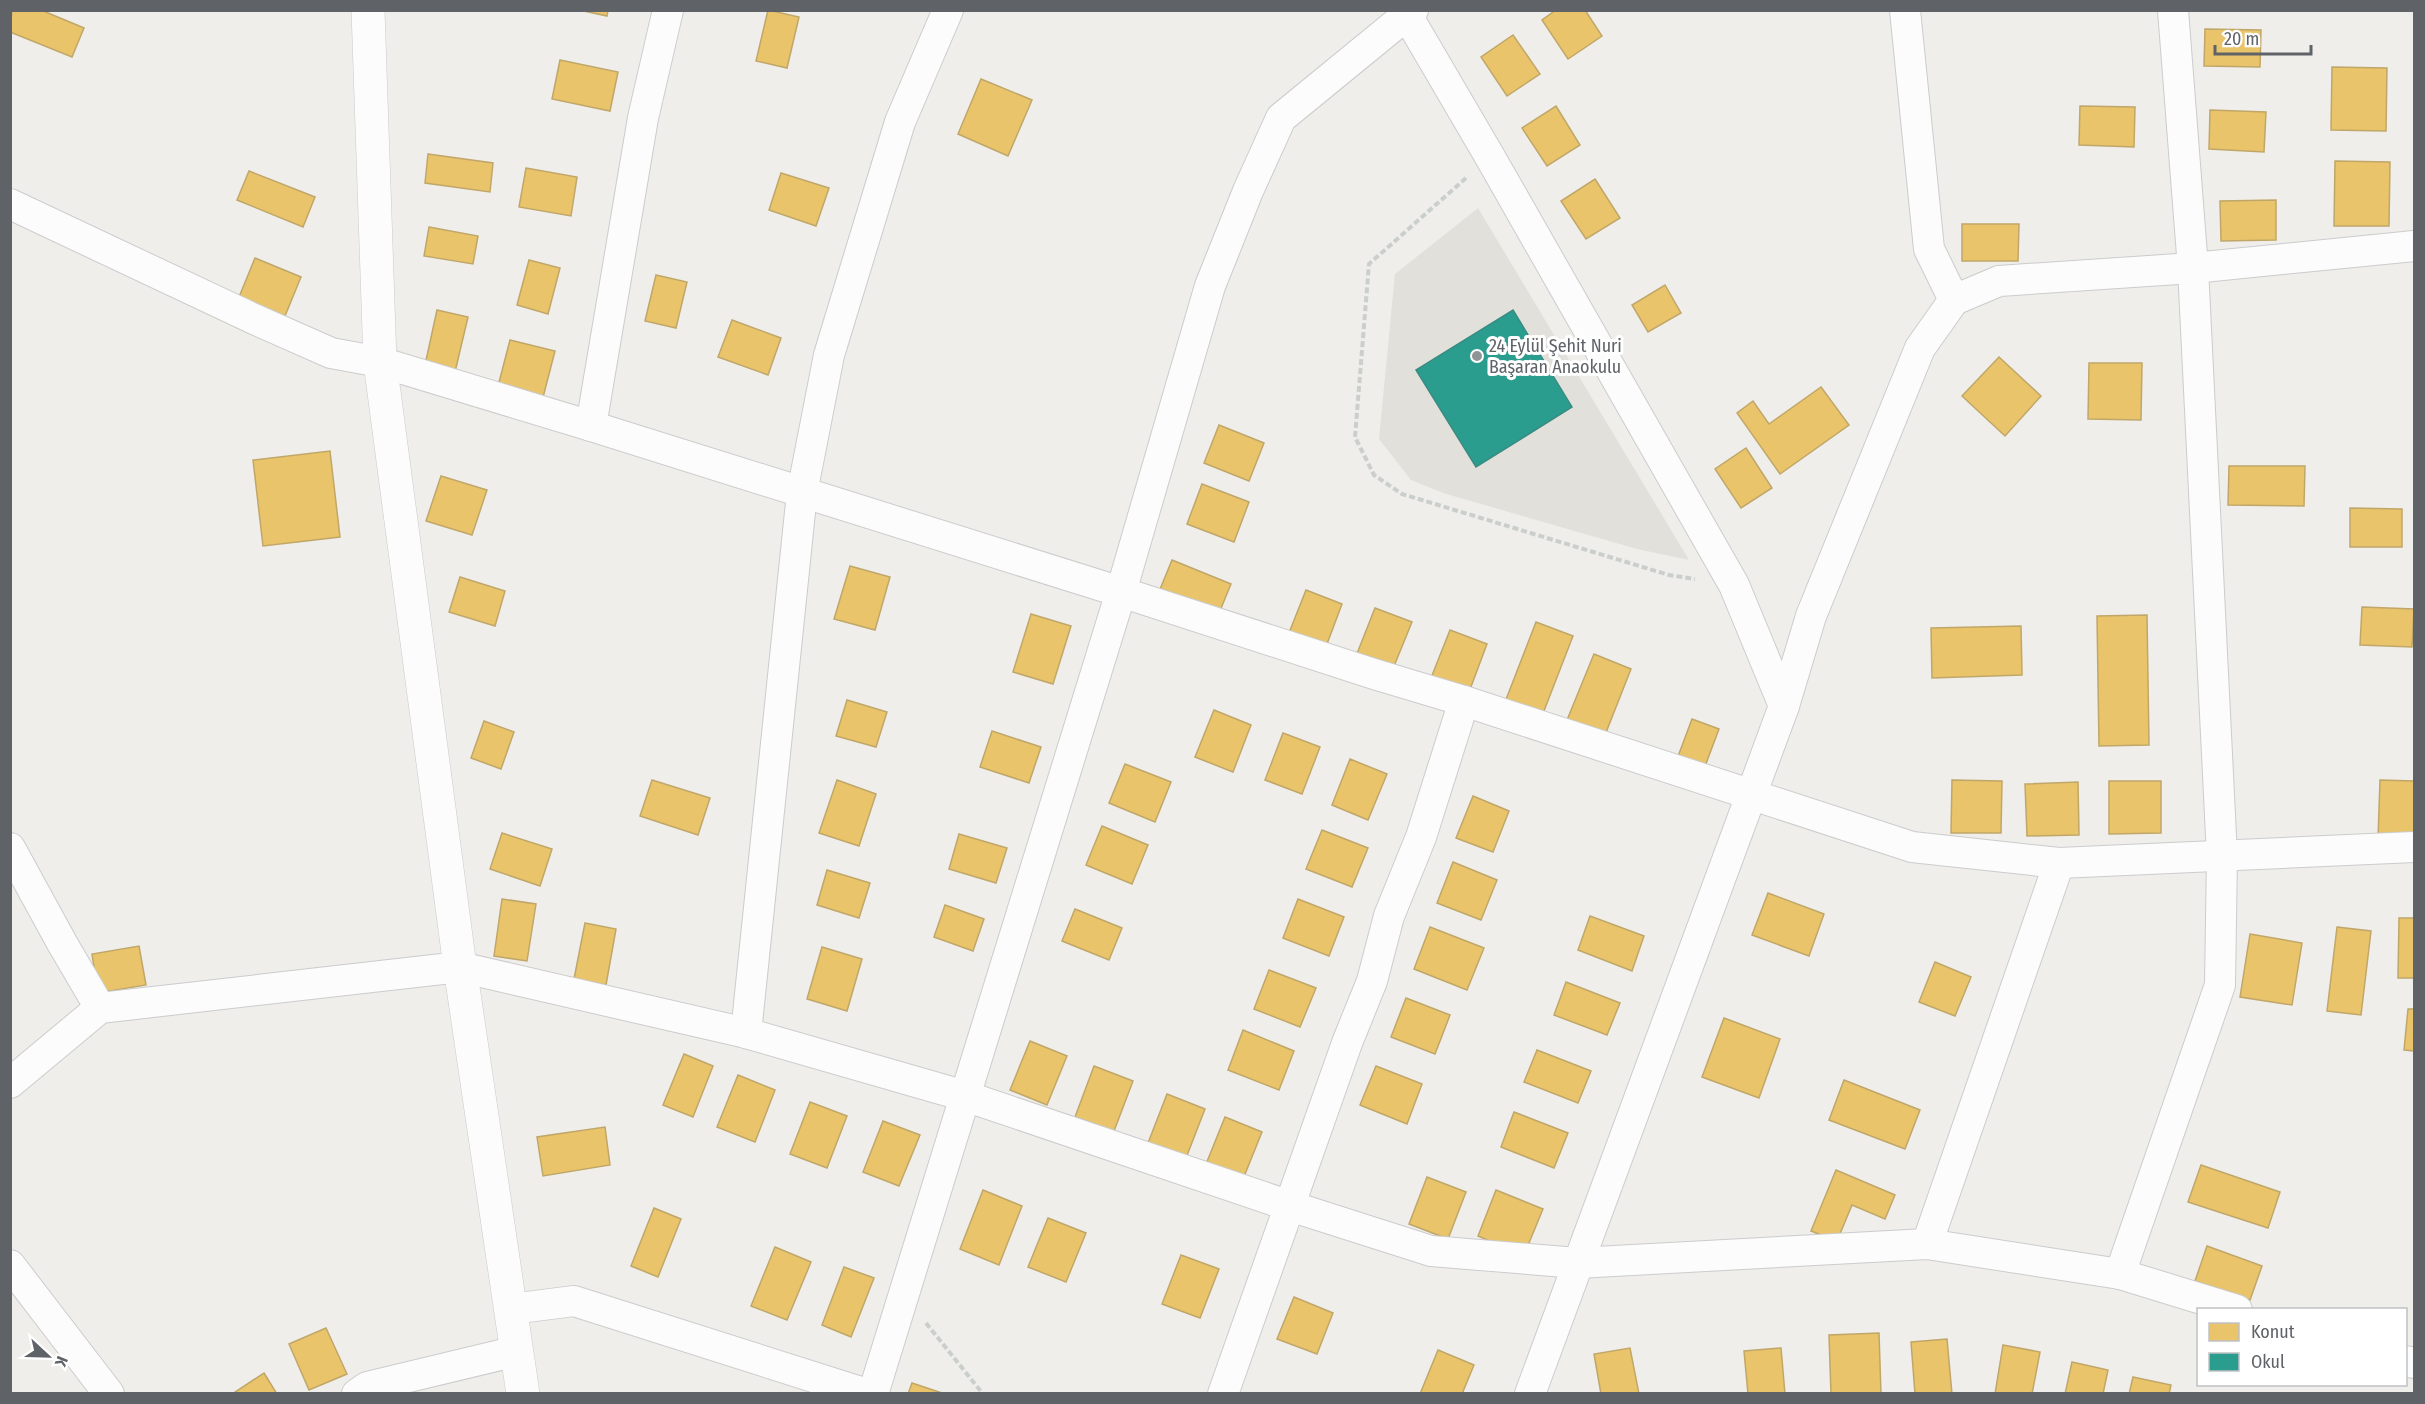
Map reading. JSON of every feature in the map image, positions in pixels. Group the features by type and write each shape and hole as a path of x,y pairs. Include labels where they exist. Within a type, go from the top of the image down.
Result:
{"street":[{"path":"368,10 380,362 460,967 523,1394"},
{"path":"591,426 643,118 668,10"},
{"path":"746,1032 802,493 829,355 900,122 948,10"},
{"path":"1905,10 1929,249 1954,300"},
{"path":"2120,1274 2220,985 2222,856 2193,268 2173,10"},
{"path":"873,1394 1120,592 1210,286 1248,191 1281,118 1408,12 1734,585 1784,706"},
{"path":"10,204 331,353 380,362 591,426 1464,701 1912,847 2059,863 2415,847"},
{"path":"1530,1394 1784,706 1811,616 1920,348 1954,300 1999,281 2193,268 2415,246"},
{"path":"1223,1394 1347,1043 1372,981 1389,916 1421,837 1464,701"},
{"path":"10,848 100,1008"},
{"path":"1927,1244 2059,863"},
{"path":"10,1083 100,1008 460,967 746,1032 965,1096 1290,1206 1431,1251 1577,1263 1927,1244 2120,1274 2230,1308"},
{"path":"10,1265 109,1394"},
{"path":"511,1309 574,1301 867,1394"},
{"path":"357,1394 367,1387 516,1351"}],"path":[{"path":"1490,157 1369,264 1355,437 1374,475 1402,494 1669,575 1734,585"},
{"path":"904,1294 983,1394"}],"shaded area":[{"name":"24 Eylül Şehit Nuri Başaran Anaokulu","path":"1478,208 1689,560 1637,549 1443,493 1411,480 1379,439 1395,274"}],"building: Konut":[{"path":"12,10 41,10 84,28 72,57 10,32"},
{"path":"579,10 608,10 607,16"},
{"path":"768,10 799,17 787,68 756,61"},
{"path":"1556,10 1585,10 1602,36 1568,59 1542,20"},
{"path":"2205,29 2261,30 2260,67 2204,66"},
{"path":"1513,35 1540,74 1507,96 1481,57"},
{"path":"560,60 618,72 610,111 552,99"},
{"path":"2332,67 2387,68 2386,131 2331,130"},
{"path":"981,79 1032,100 1008,156 958,134"},
{"path":"1556,106 1580,145 1547,166 1522,128"},
{"path":"2080,106 2135,107 2134,147 2079,145"},
{"path":"2210,110 2266,112 2264,152 2209,149"},
{"path":"428,154 493,163 490,192 425,183"},
{"path":"2335,161 2390,162 2389,226 2334,226"},
{"path":"526,168 577,177 571,216 519,207"},
{"path":"249,171 315,197 303,227 237,200"},
{"path":"781,173 829,188 816,226 769,210"},
{"path":"1595,179 1620,218 1586,239 1561,201"},
{"path":"2276,200 2276,240 2221,241 2220,201"},
{"path":"1962,224 2019,224 2018,261 1962,261"},
{"path":"429,227 478,236 473,264 424,256"},
{"path":"255,258 301,277 285,316 239,297"},
{"path":"529,260 560,268 548,314 517,305"},
{"path":"656,275 687,282 676,328 645,321"},
{"path":"1665,285 1681,313 1648,332 1632,305"},
{"path":"437,310 468,317 455,372 425,365"},
{"path":"732,320 781,338 768,375 718,357"},
{"path":"510,340 555,351 541,405 496,394"},
{"path":"1999,357 2041,396 2005,436 1962,396"},
{"path":"2089,363 2142,363 2141,420 2088,419"},
{"path":"1821,387 1849,425 1780,474 1737,413 1753,401 1769,424"},
{"path":"1219,425 1264,443 1249,481 1204,463"},
{"path":"1746,448 1772,488 1741,508 1715,469"},
{"path":"330,451 340,537 263,546 253,460"},
{"path":"2229,466 2305,466 2304,506 2228,505"},
{"path":"441,476 487,490 472,535 426,521"},
{"path":"1202,484 1249,502 1234,542 1187,524"},
{"path":"2350,508 2402,509 2402,547 2350,547"},
{"path":"1172,560 1231,584 1215,623 1156,599"},
{"path":"850,566 890,577 875,630 834,619"},
{"path":"460,577 505,591 495,626 449,612"},
{"path":"1306,590 1342,604 1324,652 1287,638"},
{"path":"2362,607 2414,609 2412,647 2360,645"},
{"path":"1375,608 1412,622 1392,671 1356,656"},
{"path":"1031,614 1071,626 1053,684 1013,672"},
{"path":"2147,615 2149,745 2099,746 2097,616"},
{"path":"1536,622 1573,636 1542,716 1505,702"},
{"path":"2021,626 2022,675 1932,678 1931,628"},
{"path":"1450,630 1487,644 1469,692 1431,678"},
{"path":"1594,654 1631,669 1605,735 1567,720"},
{"path":"847,700 887,712 876,747 836,736"},
{"path":"1214,710 1251,725 1233,772 1195,757"},
{"path":"1692,719 1719,729 1704,769 1677,759"},
{"path":"484,721 514,732 501,769 471,758"},
{"path":"992,731 1041,747 1029,783 980,767"},
{"path":"1283,733 1320,747 1302,794 1265,780"},
{"path":"1350,759 1387,774 1368,820 1332,805"},
{"path":"1125,764 1171,782 1155,822 1109,803"},
{"path":"652,780 710,798 698,835 640,816"},
{"path":"837,780 876,794 859,846 819,833"},
{"path":"1952,780 2002,781 2001,833 1951,833"},
{"path":"2380,780 2414,781 2414,841 2378,839"},
{"path":"2109,781 2161,781 2161,833 2109,834"},
{"path":"2078,782 2079,835 2027,836 2025,784"},
{"path":"1473,796 1509,811 1493,852 1456,838"},
{"path":"1102,826 1148,845 1132,884 1086,865"},
{"path":"1322,830 1368,848 1352,887 1306,869"},
{"path":"502,833 552,849 540,886 490,869"},
{"path":"959,834 1007,848 996,883 949,869"},
{"path":"1453,862 1497,880 1481,920 1437,903"},
{"path":"827,870 870,883 859,918 817,905"},
{"path":"1768,893 1824,914 1809,956 1752,935"},
{"path":"502,899 536,904 527,961 494,956"},
{"path":"1298,899 1344,917 1329,956 1283,938"},
{"path":"945,905 984,919 973,951 934,937"},
{"path":"1075,909 1122,928 1109,960 1062,941"},
{"path":"1590,916 1644,936 1632,971 1578,950"},
{"path":"2399,918 2414,918 2414,978 2398,978"},
{"path":"585,923 616,929 606,985 574,979"},
{"path":"1430,927 1484,948 1467,990 1414,969"},
{"path":"2337,927 2371,931 2361,1015 2327,1011"},
{"path":"2250,934 2302,943 2292,1005 2240,997"},
{"path":"139,946 146,985 98,993 92,954"},
{"path":"822,947 862,959 847,1011 807,999"},
{"path":"1935,962 1971,977 1955,1016 1919,1002"},
{"path":"1269,970 1316,988 1300,1027 1254,1009"},
{"path":"1566,982 1620,1003 1607,1035 1554,1015"},
{"path":"1406,998 1450,1015 1435,1054 1391,1037"},
{"path":"2408,1009 2414,1009 2414,1051 2404,1050"},
{"path":"1724,1018 1780,1039 1759,1098 1702,1077"},
{"path":"1243,1030 1294,1051 1279,1090 1228,1070"},
{"path":"1030,1041 1067,1056 1047,1105 1010,1090"},
{"path":"1537,1050 1591,1071 1578,1103 1524,1082"},
{"path":"684,1054 713,1066 693,1117 663,1105"},
{"path":"1094,1066 1133,1081 1114,1131 1075,1117"},
{"path":"1376,1066 1422,1084 1407,1124 1360,1105"},
{"path":"738,1075 775,1090 755,1142 717,1127"},
{"path":"1844,1080 1920,1110 1905,1149 1829,1120"},
{"path":"1167,1094 1205,1109 1186,1158 1148,1143"},
{"path":"810,1102 847,1116 827,1168 790,1154"},
{"path":"1514,1112 1568,1133 1554,1168 1501,1147"},
{"path":"1225,1117 1262,1132 1241,1184 1204,1169"},
{"path":"883,1121 920,1135 899,1186 863,1172"},
{"path":"605,1127 610,1165 543,1176 537,1137"},
{"path":"2201,1165 2280,1192 2268,1228 2188,1202"},
{"path":"1836,1170 1895,1195 1885,1219 1852,1205 1837,1241 1811,1231"},
{"path":"1427,1177 1466,1192 1448,1239 1409,1224"},
{"path":"983,1190 1022,1206 999,1265 960,1249"},
{"path":"1496,1190 1543,1209 1524,1255 1478,1236"},
{"path":"654,1208 681,1219 658,1277 631,1266"},
{"path":"1048,1218 1086,1233 1066,1282 1028,1267"},
{"path":"2207,1246 2262,1266 2250,1300 2195,1281"},
{"path":"775,1247 811,1262 787,1320 751,1306"},
{"path":"1181,1255 1219,1269 1200,1318 1162,1304"},
{"path":"844,1267 874,1278 851,1337 822,1325"},
{"path":"1294,1297 1333,1313 1317,1354 1277,1339"},
{"path":"326,1328 347,1374 309,1390 289,1344"},
{"path":"1879,1333 1881,1394 1831,1394 1829,1335"},
{"path":"1947,1339 1952,1394 1915,1394 1911,1342"},
{"path":"2003,1345 2040,1352 2032,1394 1995,1394"},
{"path":"1630,1348 1639,1394 1601,1394 1594,1354"},
{"path":"1781,1348 1785,1394 1748,1394 1744,1351"},
{"path":"1438,1350 1474,1365 1462,1394 1420,1394"},
{"path":"2072,1362 2108,1370 2103,1394 2065,1394"},
{"path":"264,1373 277,1394 237,1394 235,1392"},
{"path":"2133,1377 2171,1385 2169,1394 2129,1394"},
{"path":"912,1383 945,1394 908,1394"}],"building: Okul":[{"path":"1513,310 1572,407 1476,467 1416,370"}],"place":[{"name":"24 Eylül Şehit Nuri Başaran Anaokulu","path":"1477,356"}]}
